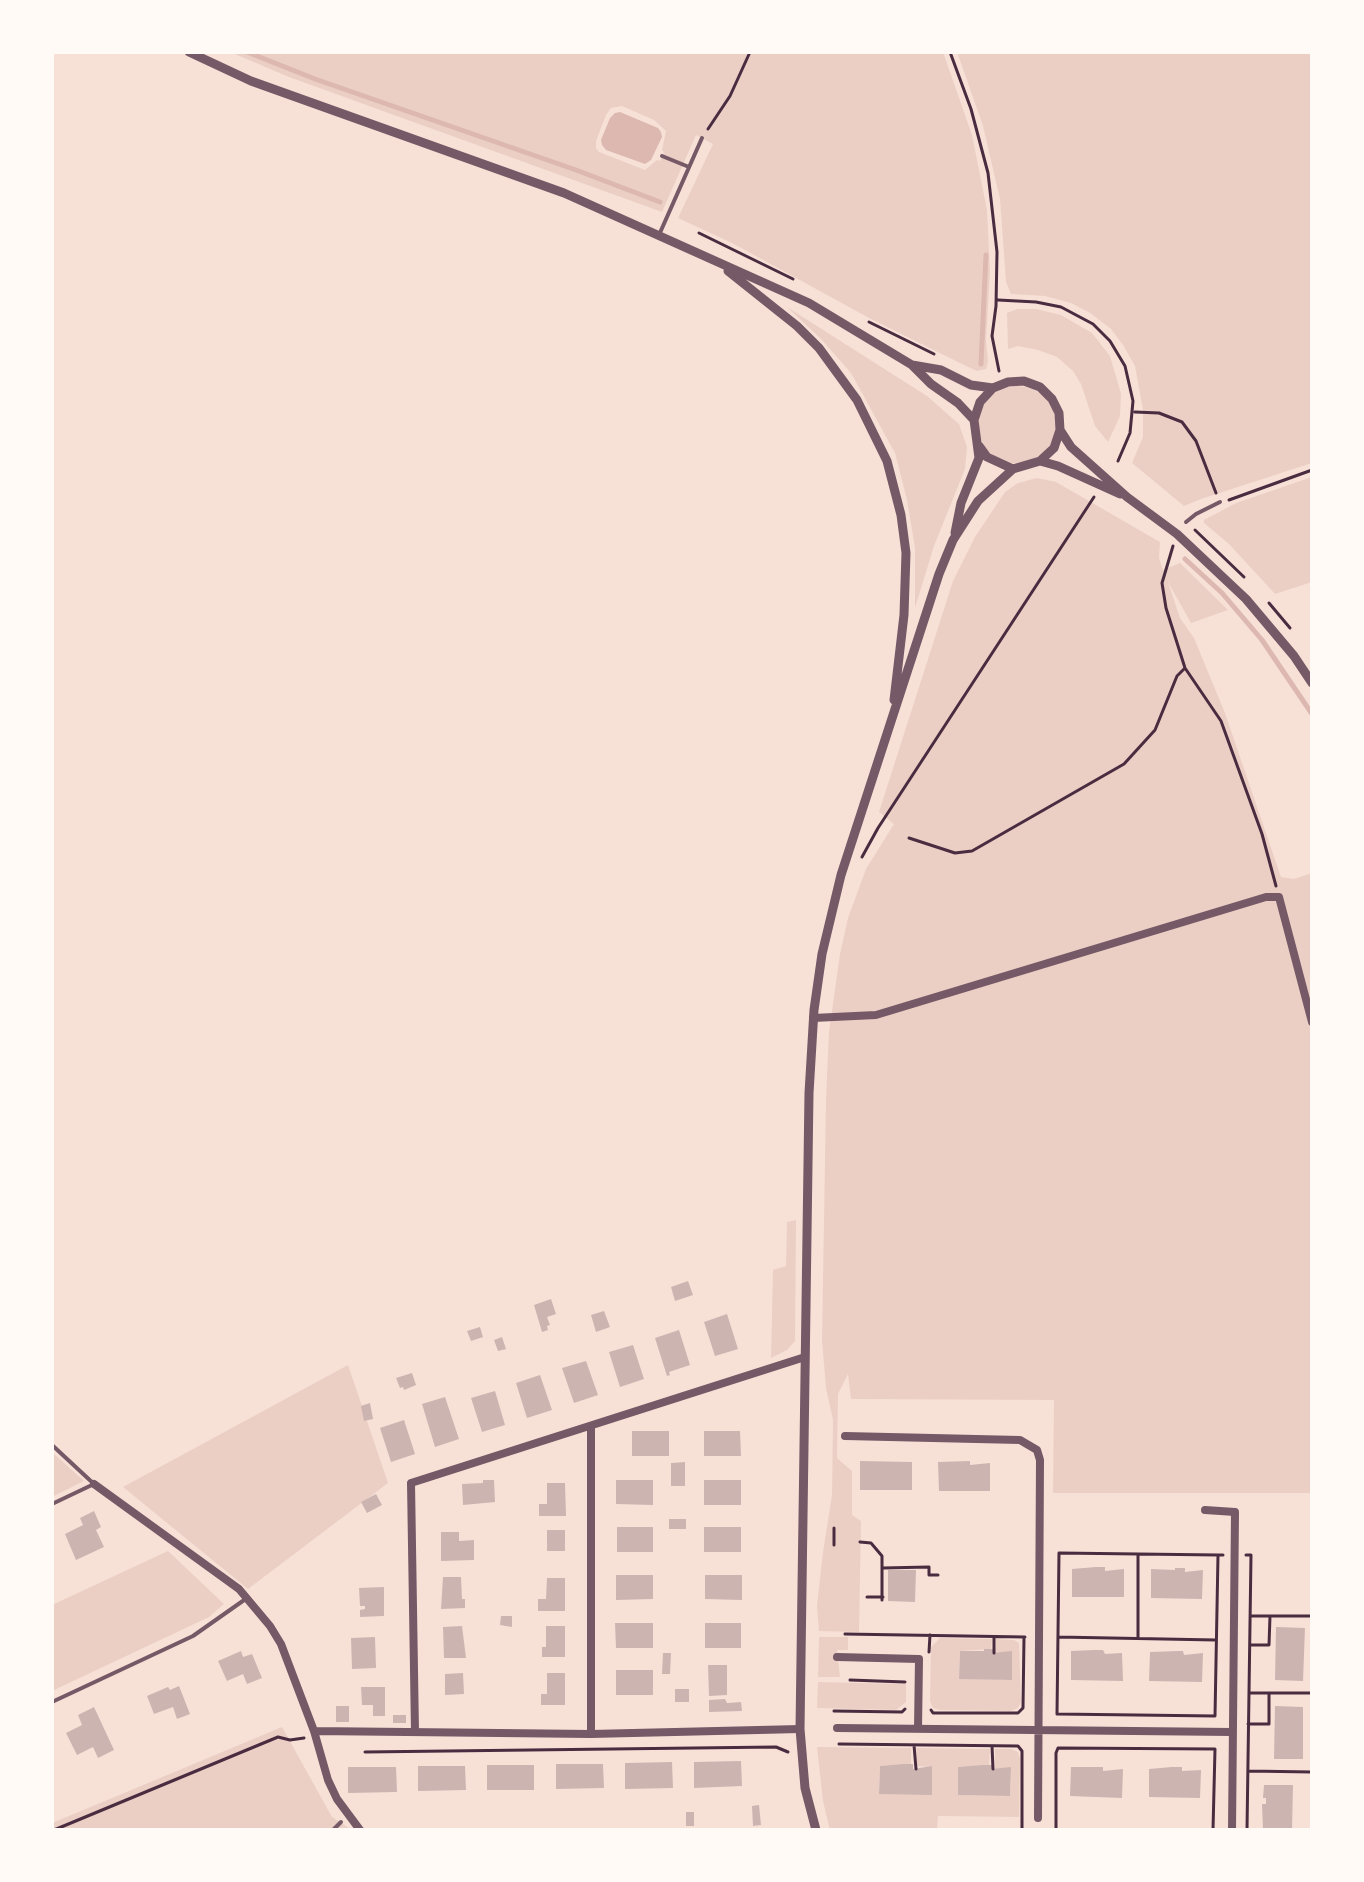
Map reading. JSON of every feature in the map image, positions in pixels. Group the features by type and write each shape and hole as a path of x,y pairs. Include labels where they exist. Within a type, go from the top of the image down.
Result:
{"street":[{"path":"189,52 251,81 564,193 809,303 912,365 974,420"},
{"path":"718,263 797,326 819,348 857,400 887,461 901,515 906,553 904,615 892,715"},
{"path":"912,365 941,370 971,385 993,388"},
{"path":"1013,469 987,457 974,433 974,420 980,402 993,388 1008,382 1024,381 1040,387 1052,399 1060,430 1071,447 1127,497 1177,534 1246,599 1286,646 1312,683"},
{"path":"953,540 978,501 1013,469 1040,461 1054,448 1060,430"},
{"path":"816,1830 805,1788 800,1729 813,1018 822,954 841,875 939,574 953,540 961,503 977,467 979,446"},
{"path":"1040,461 1127,497"},
{"path":"813,1018 876,1015 1266,897 1279,897 1312,1022"},
{"path":"415,1732 411,1483 805,1357"},
{"path":"591,1426 591,1734"},
{"path":"845,1436 1020,1440 1037,1450 1040,1460 1038,1818"},
{"path":"94,1484 239,1589 247,1598 281,1644 314,1731 328,1780 347,1816 360,1830"},
{"path":"1205,1510 1235,1512 1232,1830"},
{"path":"837,1657 919,1659 918,1729"},
{"path":"837,1728 1232,1732"},
{"path":"314,1731 591,1734 800,1729"}],"lane":[{"path":"659,236 702,138"},
{"path":"662,156 689,167"},
{"path":"1186,522 1220,502"},
{"path":"52,1445 94,1484 52,1504"},
{"path":"52,1702 193,1636 247,1598"},
{"path":"333,1830 341,1822"}],"path":[{"path":"702,138 730,96 750,52"},
{"path":"950,52 971,109 988,173 995,230 996,300 992,336 999,371"},
{"path":"996,300 1049,304 1072,311 1093,324 1110,341 1125,366 1132,390 1130,433 1118,461"},
{"path":"1133,412 1159,413 1182,422 1196,441 1220,502 1241,498 1312,470"},
{"path":"860,861 878,828 1094,497"},
{"path":"1177,534 1162,583 1166,608 1185,668 1221,721 1262,834 1279,897"},
{"path":"909,838 955,853 972,851 1124,764 1155,730 1177,676 1185,668"},
{"path":"834,1528 834,1545"},
{"path":"860,1542 871,1543 882,1556 882,1598 867,1597"},
{"path":"1059,1553 1218,1555 1215,1716 1057,1714 1058,1637 1059,1553"},
{"path":"1138,1554 1138,1638"},
{"path":"1247,1830 1251,1555"},
{"path":"883,1568 929,1567 929,1575 938,1575"},
{"path":"1250,1616 1312,1616"},
{"path":"1250,1645 1269,1645 1270,1616"},
{"path":"845,1634 1027,1637 1028,1628"},
{"path":"929,1664 930,1635"},
{"path":"994,1636 994,1653"},
{"path":"928,1706 933,1713 1018,1713 1023,1708 1024,1637"},
{"path":"1058,1637 1216,1640"},
{"path":"850,1680 908,1682"},
{"path":"1249,1693 1312,1693"},
{"path":"1248,1724 1269,1724 1269,1693"},
{"path":"834,1711 902,1712 908,1706"},
{"path":"54,1830 278,1737 290,1740"},
{"path":"839,1744 1018,1746 1022,1751 1022,1830"},
{"path":"914,1745 913,1762 916,1769"},
{"path":"992,1746 993,1769"},
{"path":"365,1752 776,1747"},
{"path":"1087,1830 1056,1830 1058,1748 1215,1749 1213,1830"},
{"path":"1248,1771 1312,1772"}],"shaded area":[{"path":"230,52 943,52 972,135 987,210 990,272 986,369 977,371 966,366 871,319 732,243 678,218 713,144 696,135 662,212 289,77","holes":["622,106 654,120 666,131 664,152 660,161 657,160 645,170 599,152 596,148 596,141 611,108"]},
{"path":"957,52 1312,52 1312,463 1184,506 1132,463 1143,437 1143,410 1135,366 1123,345 1111,329 1071,303 1045,296 1011,294 1006,282 1000,199 983,126"},
{"path":"620,112 661,132 662,137 651,160 645,164 606,150 602,145 610,118"},
{"path":"787,307 927,396 959,424 967,447 965,469 934,546 915,608 915,548 895,453 851,373"},
{"path":"1017,309 1036,309 1061,315 1092,333 1110,356 1121,394 1120,416 1108,442 1095,426 1081,384 1073,371 1057,357 1038,350 1018,346 1008,349 1007,313"},
{"path":"1017,386 1032,389 1045,397 1053,410 1056,425 1053,440 1045,453 1032,461 1017,464 1002,461 989,453 981,440 978,425 981,410 989,397 1002,389"},
{"path":"1312,477 1312,582 1275,594 1204,520 1236,503"},
{"path":"1037,478 1056,482 1160,542 1159,558 1163,570 1180,563 1228,610 1191,623 1168,582 1180,618 1194,638 1225,713 1281,877 1294,879 1312,873 1312,1493 1053,1493 1054,1400 851,1399 848,1374 838,1394 837,1458 852,1471 852,1515 861,1521 859,1632 819,1631 817,1606 832,1495 833,1420 826,1388 822,1340 826,1099 829,1032 840,954 848,918 866,869 894,824 879,812 953,581 975,537 1005,492 1018,483"},
{"path":"796,1220 795,1341 787,1350 771,1358 773,1270 786,1266 787,1222"},
{"path":"348,1365 388,1483 248,1589 123,1487"},
{"path":"52,1452 84,1481 52,1497"},
{"path":"168,1551 224,1604 209,1617 52,1691 52,1605"},
{"path":"819,1637 848,1637 848,1650 837,1650 840,1677 818,1677"},
{"path":"940,1638 992,1639 991,1649 960,1651 959,1678 1011,1680 1012,1652 995,1654 996,1639 1019,1643 1021,1702 1018,1708 1011,1711 933,1708 930,1701 931,1647"},
{"path":"818,1682 906,1684 906,1702 896,1710 817,1708"},
{"path":"282,1727 332,1817 352,1830 52,1830 52,1823"},
{"path":"817,1747 911,1748 911,1764 880,1766 879,1793 932,1794 932,1767 917,1766 916,1748 990,1749 989,1765 958,1767 958,1795 1010,1796 1011,1768 995,1770 995,1749 1011,1749 1018,1752 1020,1758 1019,1817 938,1816 937,1830 830,1830 823,1801"}],"building":[{"path":"688,1281 693,1295 675,1301 671,1287"},
{"path":"551,1299 556,1314 547,1317 550,1325 547,1326 548,1330 542,1332 534,1305"},
{"path":"604,1311 610,1327 596,1332 591,1315"},
{"path":"727,1314 738,1349 715,1356 704,1322"},
{"path":"480,1327 483,1337 471,1341 467,1331"},
{"path":"679,1330 690,1365 669,1372 667,1376 655,1338"},
{"path":"502,1337 506,1349 498,1351 494,1340"},
{"path":"633,1345 644,1379 620,1387 609,1352"},
{"path":"586,1361 598,1395 574,1403 562,1368"},
{"path":"412,1373 416,1385 404,1390 400,1388 396,1378"},
{"path":"540,1375 552,1410 527,1418 516,1383"},
{"path":"495,1391 505,1425 482,1432 471,1398"},
{"path":"445,1397 459,1439 435,1447 422,1404"},
{"path":"370,1403 373,1419 364,1421 361,1406"},
{"path":"404,1420 415,1454 391,1462 380,1428"},
{"path":"632,1431 669,1431 669,1456 632,1456"},
{"path":"704,1431 740,1431 741,1456 704,1456"},
{"path":"860,1461 912,1462 912,1490 860,1490"},
{"path":"970,1461 970,1465 990,1463 990,1491 939,1491 938,1462"},
{"path":"685,1462 685,1486 671,1486 671,1463"},
{"path":"483,1480 494,1480 495,1502 463,1505 462,1484 483,1483"},
{"path":"616,1480 653,1480 653,1505 616,1504"},
{"path":"704,1480 741,1480 741,1505 704,1505"},
{"path":"547,1483 565,1483 566,1516 539,1516 539,1504 547,1504"},
{"path":"376,1494 382,1505 367,1513 361,1502"},
{"path":"94,1511 101,1527 96,1530 104,1547 76,1560 65,1534 83,1525 80,1518"},
{"path":"669,1519 686,1519 686,1529 669,1529"},
{"path":"617,1527 653,1527 653,1552 617,1552"},
{"path":"704,1527 741,1527 741,1552 704,1552"},
{"path":"547,1530 565,1530 565,1551 547,1551"},
{"path":"441,1532 459,1532 459,1541 474,1540 474,1560 441,1561"},
{"path":"1105,1567 1105,1571 1124,1569 1124,1597 1072,1597 1072,1569"},
{"path":"1185,1568 1185,1572 1203,1570 1202,1599 1151,1598 1151,1569"},
{"path":"888,1570 916,1570 915,1602 888,1601"},
{"path":"616,1575 653,1575 653,1599 616,1600"},
{"path":"705,1575 742,1575 742,1600 705,1599"},
{"path":"443,1577 461,1577 465,1608 441,1609"},
{"path":"547,1578 565,1578 565,1611 538,1611 538,1599 546,1599"},
{"path":"384,1587 384,1616 360,1617 360,1610 365,1606 360,1606 359,1588"},
{"path":"501,1616 512,1616 512,1627 500,1625"},
{"path":"615,1623 653,1623 653,1648 616,1648"},
{"path":"705,1623 741,1623 741,1648 705,1648"},
{"path":"462,1626 466,1658 444,1658 443,1627"},
{"path":"546,1626 565,1626 565,1657 542,1657 542,1647 546,1647"},
{"path":"1276,1627 1305,1628 1303,1681 1275,1680"},
{"path":"375,1637 376,1668 352,1669 351,1638"},
{"path":"993,1649 993,1653 1012,1651 1012,1680 959,1679 960,1651"},
{"path":"1103,1650 1105,1654 1122,1653 1123,1681 1071,1680 1071,1651"},
{"path":"241,1651 243,1657 252,1654 262,1678 247,1684 243,1674 227,1681 218,1661"},
{"path":"1183,1651 1184,1655 1203,1653 1202,1682 1149,1681 1150,1652"},
{"path":"663,1653 671,1653 670,1674 662,1674"},
{"path":"708,1665 727,1665 727,1695 709,1696"},
{"path":"616,1670 653,1670 653,1695 616,1695"},
{"path":"463,1673 464,1694 445,1695 445,1674"},
{"path":"547,1673 565,1673 565,1705 541,1705 541,1694 547,1694"},
{"path":"179,1686 190,1714 177,1719 173,1707 154,1714 147,1696"},
{"path":"361,1687 385,1687 385,1716 373,1716 373,1705 362,1705"},
{"path":"675,1689 689,1689 689,1702 675,1702"},
{"path":"725,1699 727,1703 741,1702 742,1711 709,1712 709,1700"},
{"path":"336,1706 349,1706 349,1722 336,1722"},
{"path":"1275,1706 1303,1707 1303,1759 1274,1759"},
{"path":"94,1707 114,1750 98,1758 93,1747 77,1755 66,1733 82,1725 78,1715"},
{"path":"393,1715 406,1715 406,1723 393,1723"},
{"path":"741,1761 742,1786 694,1788 694,1762"},
{"path":"672,1762 673,1788 625,1789 625,1763"},
{"path":"556,1764 603,1764 604,1788 556,1789"},
{"path":"913,1764 913,1769 932,1766 932,1795 879,1794 880,1766"},
{"path":"487,1765 534,1765 534,1790 487,1790"},
{"path":"992,1765 992,1769 1011,1767 1010,1796 958,1795 958,1767"},
{"path":"418,1766 465,1766 466,1790 418,1791"},
{"path":"348,1767 396,1767 397,1792 348,1793"},
{"path":"1071,1767 1103,1767 1103,1771 1123,1769 1122,1798 1070,1796"},
{"path":"1182,1767 1182,1771 1201,1770 1200,1798 1149,1797 1149,1769"},
{"path":"1264,1785 1293,1785 1292,1830 1263,1830 1262,1804 1266,1804"},
{"path":"759,1805 761,1825 753,1826 752,1806"},
{"path":"686,1812 694,1812 694,1826 686,1826"}],"waterway":[{"path":"247,52 660,202"},
{"path":"981,364 986,255"},
{"path":"1185,559 1222,593 1262,640 1312,714"}]}
